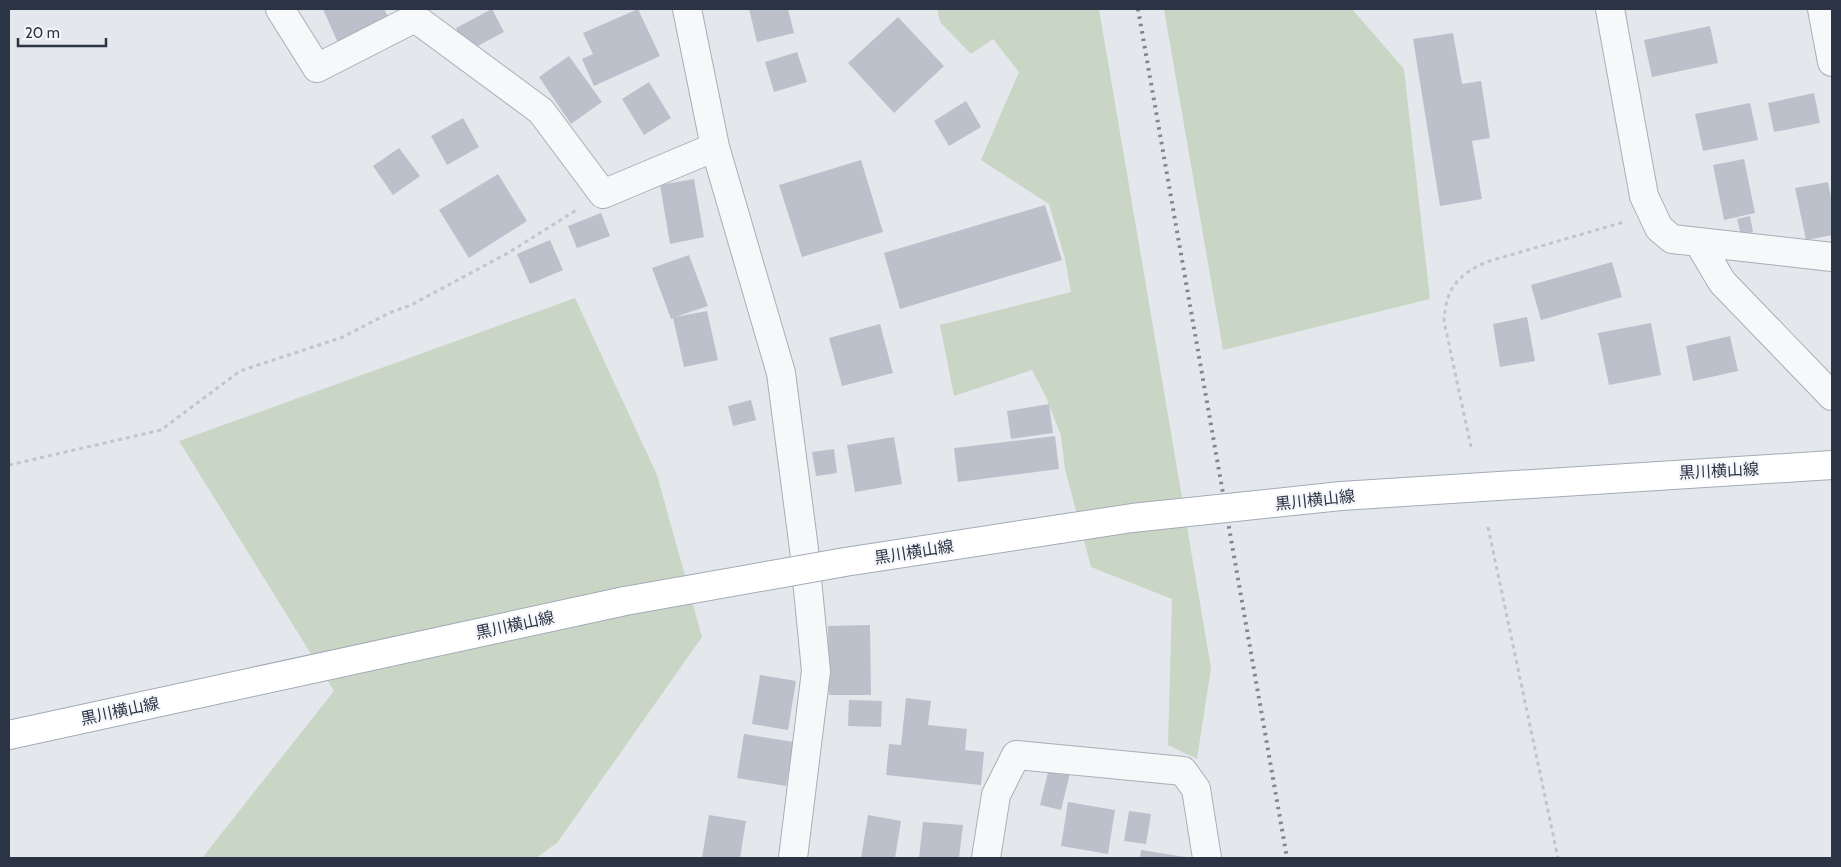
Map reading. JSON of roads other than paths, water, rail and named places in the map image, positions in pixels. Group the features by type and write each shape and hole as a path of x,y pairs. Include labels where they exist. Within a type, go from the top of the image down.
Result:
{"main road":[{"name":"黒川横山線","path":"9,735 625,601 845,562 1132,518 1341,496 1832,465"}],"street":[{"path":"280,9 318,68 414,18 541,111 602,194 715,147"},
{"path":"687,9 715,147 781,373 804,549 816,670 793,858"},
{"path":"1610,9 1644,196 1659,228 1672,239 1832,258"},
{"path":"1822,9 1832,62"},
{"path":"1699,243 1722,282 1832,396"},
{"path":"986,858 996,795 1016,755 1183,771 1196,789 1207,858"}],"railway":[{"path":"1138,9 1287,858"}]}
